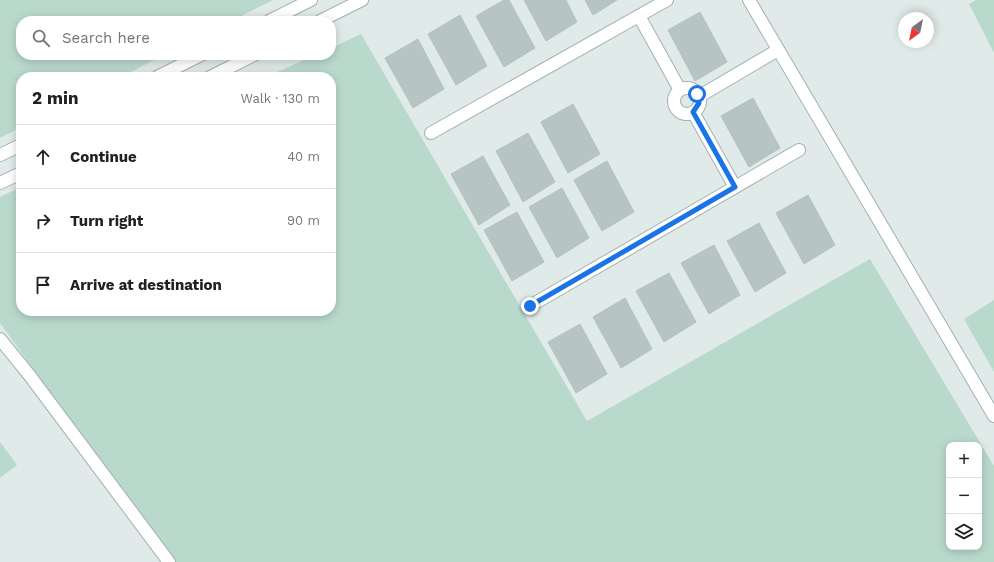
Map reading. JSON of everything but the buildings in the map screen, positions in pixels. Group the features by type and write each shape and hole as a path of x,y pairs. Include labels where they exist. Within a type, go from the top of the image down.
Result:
{"street":[{"path":"279,16 311,0"},
{"path":"330,16 362,0"},
{"path":"431,133 667,0"},
{"path":"749,0 994,416"},
{"path":"639,16 680,90"},
{"path":"698,96 778,50"},
{"path":"167,72 191,60"},
{"path":"220,72 244,60"},
{"path":"690,89 698,96 698,106 693,112 685,114 675,107 674,99 680,90 690,89"},
{"path":"693,112 735,187"},
{"path":"0,155 16,147"},
{"path":"530,306 799,150"},
{"path":"0,183 16,175"},
{"path":"0,339 30,376 169,562"}],"green space":[{"path":"0,0 273,0 241,16 16,16 16,60 154,60 131,72 16,72 16,130 0,138"},
{"path":"976,0 994,0 994,53 969,4"},
{"path":"361,34 587,421 870,259 980,442 946,442 946,550 982,550 982,446 994,466 994,562 172,562 0,323 0,197 16,189 16,316 336,316 336,72 277,72 304,60 336,60 336,46"},
{"path":"994,300 994,372 964,319"},
{"path":"0,442 17,465 0,478"}],"route":[{"path":"530,306 735,187 693,112 696,110 699,103 697,94"}]}
